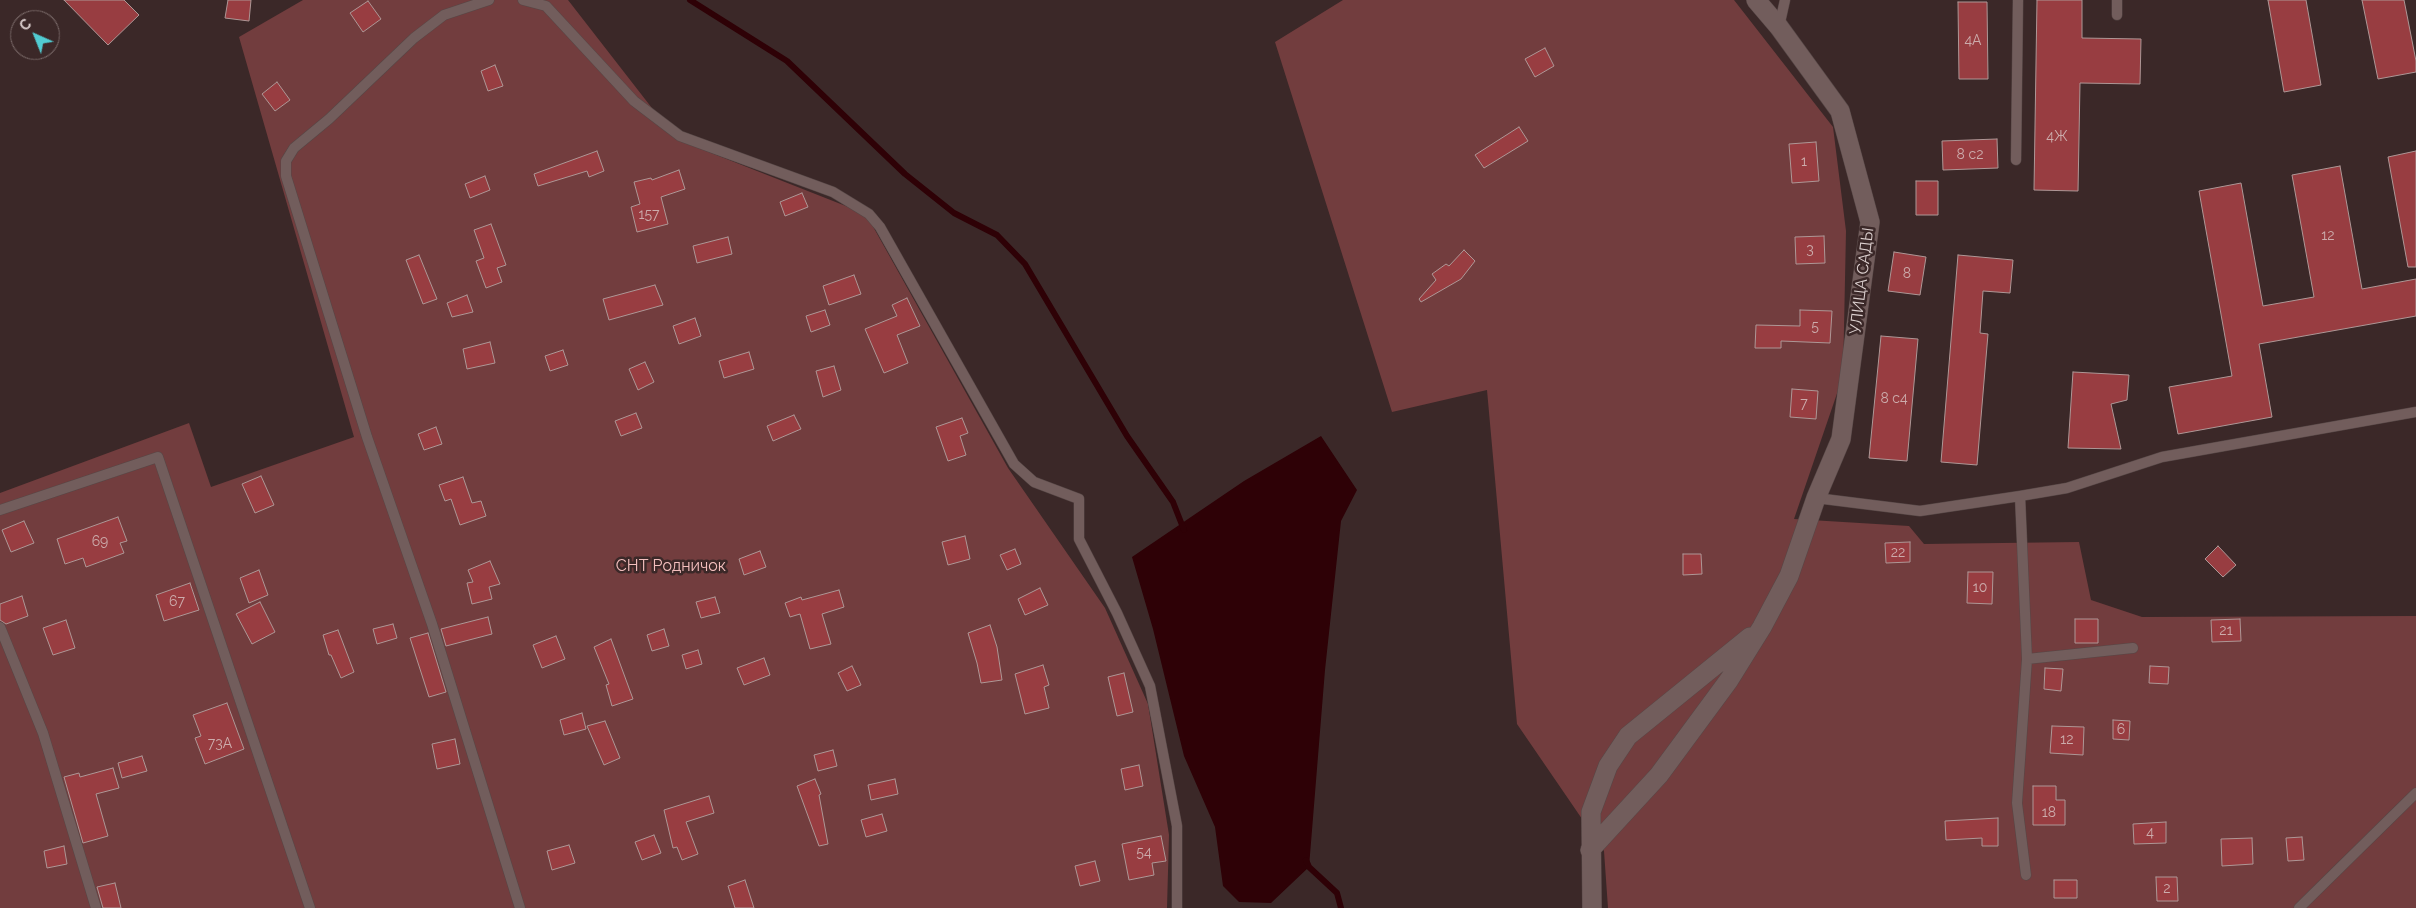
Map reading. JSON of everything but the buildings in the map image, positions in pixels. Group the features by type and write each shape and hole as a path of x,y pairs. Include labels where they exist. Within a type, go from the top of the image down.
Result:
{"street":[{"name":"УЛИЦА САДЫ","path":"1590,850 1658,775 1729,680 1762,627 1790,576 1816,498 1841,439 1870,222 1840,112 1779,27 1756,0"},
{"path":"1592,908 1591,812 1608,766 1628,736 1762,627"}],"lane":[{"path":"489,0 444,16 414,38 329,119 294,148 286,161 286,176 367,437 432,624 520,908"},
{"path":"522,0 546,6 634,101 680,136 833,192 868,214 880,227 1014,464 1034,482 1079,499 1079,539 1117,612 1150,686 1177,826 1177,908"},
{"path":"1779,27 1785,0"},
{"path":"2016,160 2018,0"},
{"path":"2117,0 2117,15"},
{"path":"1816,498 1920,511 2068,488 2162,457 2416,412"},
{"path":"0,510 158,457 310,908"},
{"path":"2020,496 2027,659 2017,803 2026,875"},
{"path":"0,627 43,734 96,908"},
{"path":"2027,659 2133,648"},
{"path":"2299,908 2416,793"}],"green space":[{"name":"СНТ Родничок","path":"303,0 568,0 676,139 866,214 1008,468 1105,608 1148,704 1169,835 1167,908 0,908 0,493 189,423 211,487 354,437 239,37"},
{"path":"1343,0 1734,0 1833,127 1846,231 1843,376 1794,519 1909,526 1924,544 2079,542 2091,600 2142,617 2416,616 2416,908 1608,908 1604,851 1517,724 1487,390 1392,412 1275,42"}],"shaded area":[{"path":"1321,436 1357,490 1341,521 1325,670 1309,867 1271,903 1239,902 1223,886 1215,827 1184,756 1153,629 1132,557 1244,481"}],"waterway":[{"path":"690,0 787,61 905,174 954,213 997,235 1025,264 1127,436 1173,502 1184,530"},
{"path":"1306,860 1309,867 1337,893 1341,908"}]}
